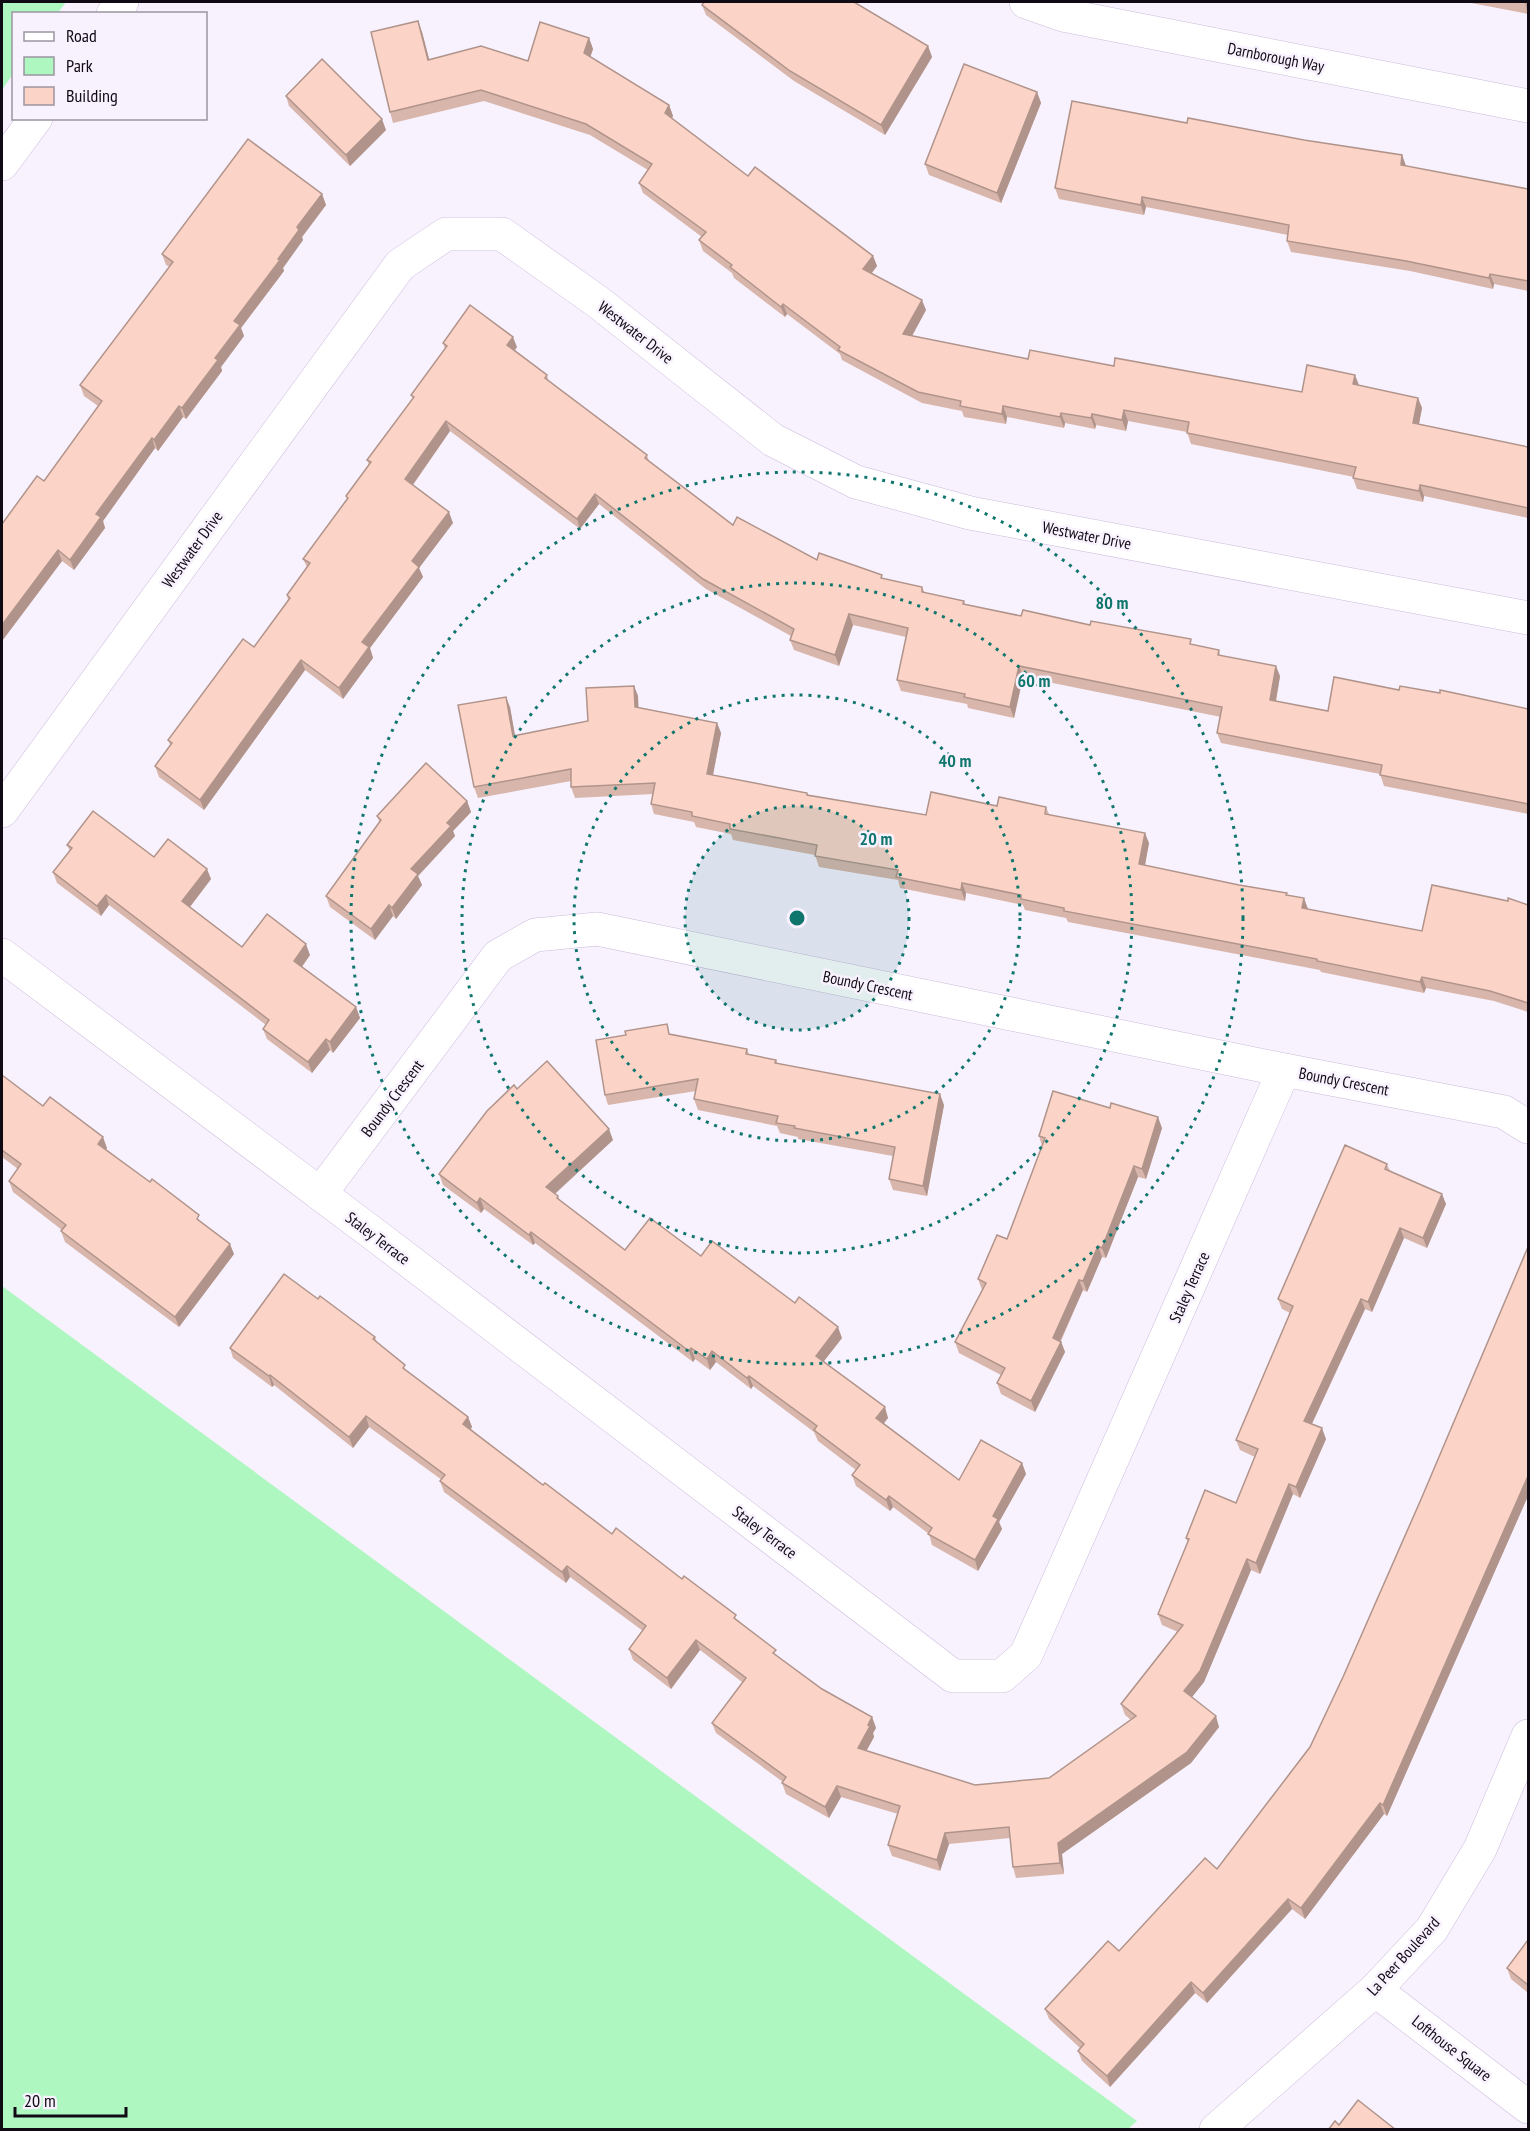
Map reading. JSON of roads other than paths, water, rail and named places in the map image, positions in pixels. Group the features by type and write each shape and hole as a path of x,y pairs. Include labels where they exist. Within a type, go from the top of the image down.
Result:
{"street":[{"name":"Darnborough Way","path":"1026,2 1063,15 1528,106"},
{"path":"2,164 35,120"},
{"name":"Westwater Drive","path":"2,811 400,265 446,234 502,234 598,302 773,440 856,482 970,513 1528,618"},
{"name":"Boundy Crescent","path":"320,1194 498,956 535,935 597,929 1284,1070 1504,1112 1528,1127"},
{"name":"Staley Terrace","path":"2,955 953,1676 1002,1676 1026,1655 1284,1070"},
{"name":"La Peer Boulevard","path":"1216,2130 1376,1990 1432,1929 1480,1849 1528,1736"},
{"name":"Lofthouse Square","path":"1376,1990 1528,2107"}]}
